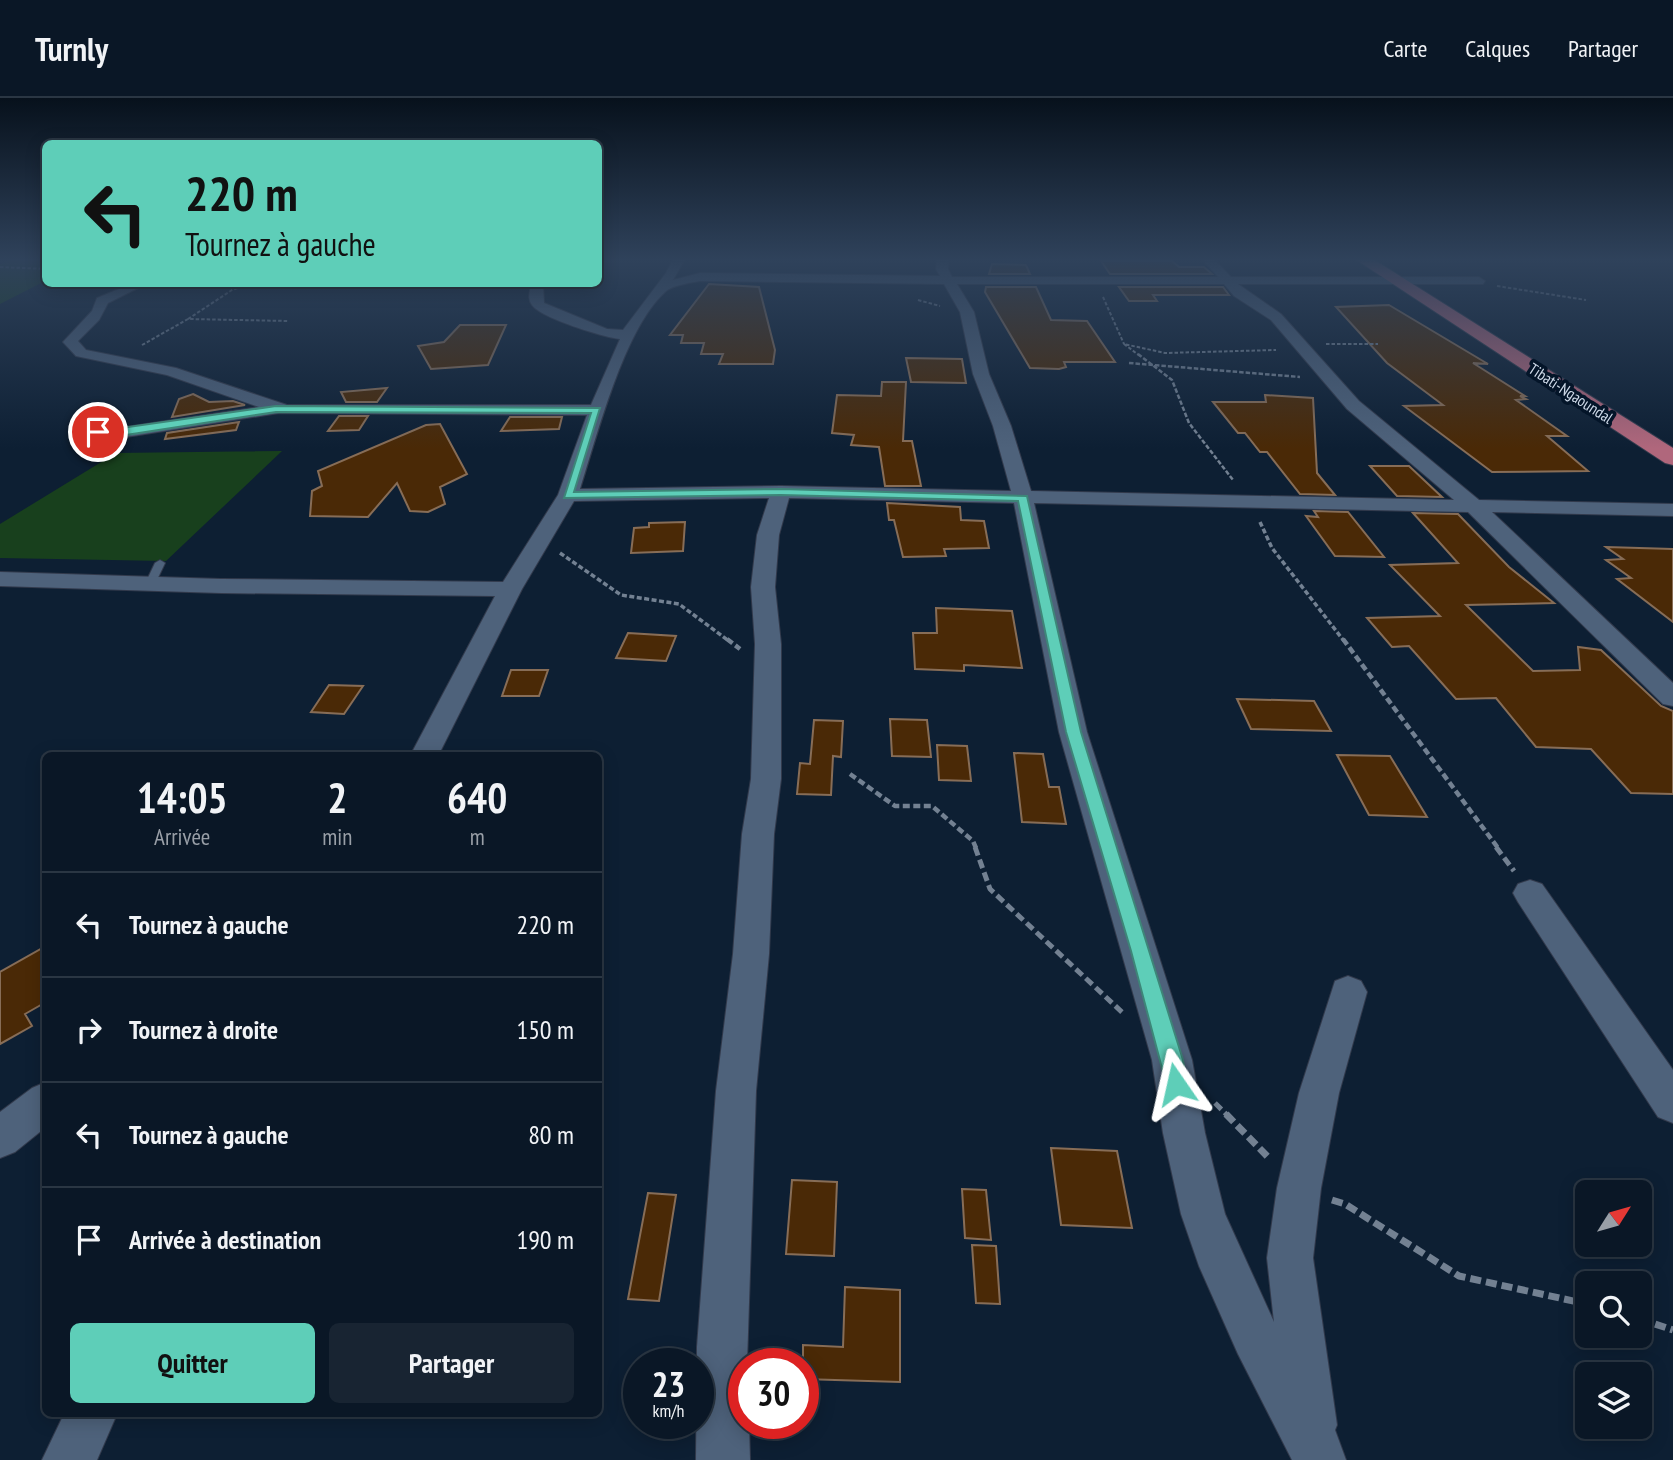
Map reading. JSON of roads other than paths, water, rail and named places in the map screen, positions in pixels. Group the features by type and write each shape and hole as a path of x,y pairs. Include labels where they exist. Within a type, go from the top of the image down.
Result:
{"highway":[{"name":"Tibati-Ngaoundal","path":"1462,323 1673,458"}],"street":[{"path":"88,323 70,342 81,353 190,376 276,409"},
{"path":"579,323 605,333 628,335"},
{"path":"426,752 510,589 568,495 597,410 634,323"},
{"path":"969,323 981,374 1002,426 1023,498 1073,732 1172,1060 1184,1133 1203,1214 1222,1266 1255,1337 1316,1450"},
{"path":"1280,323 1328,380 1388,437 1476,508 1673,698"},
{"path":"90,430 126,432 276,409 597,410"},
{"path":"723,1460 722,1347 728,1219 741,1022 751,954 758,834 766,779 767,668 763,587 768,535 781,492"},
{"path":"568,495 781,492 1252,504 1673,510"},
{"path":"0,579 510,589"},
{"path":"1530,893 1673,1104"},
{"path":"1316,1450 1290,1258 1299,1188 1319,1093 1348,992"},
{"path":"0,1138 42,1104"},
{"path":"69,1460 90,1417"}],"lane":[{"path":"150,584 160,563"}]}
